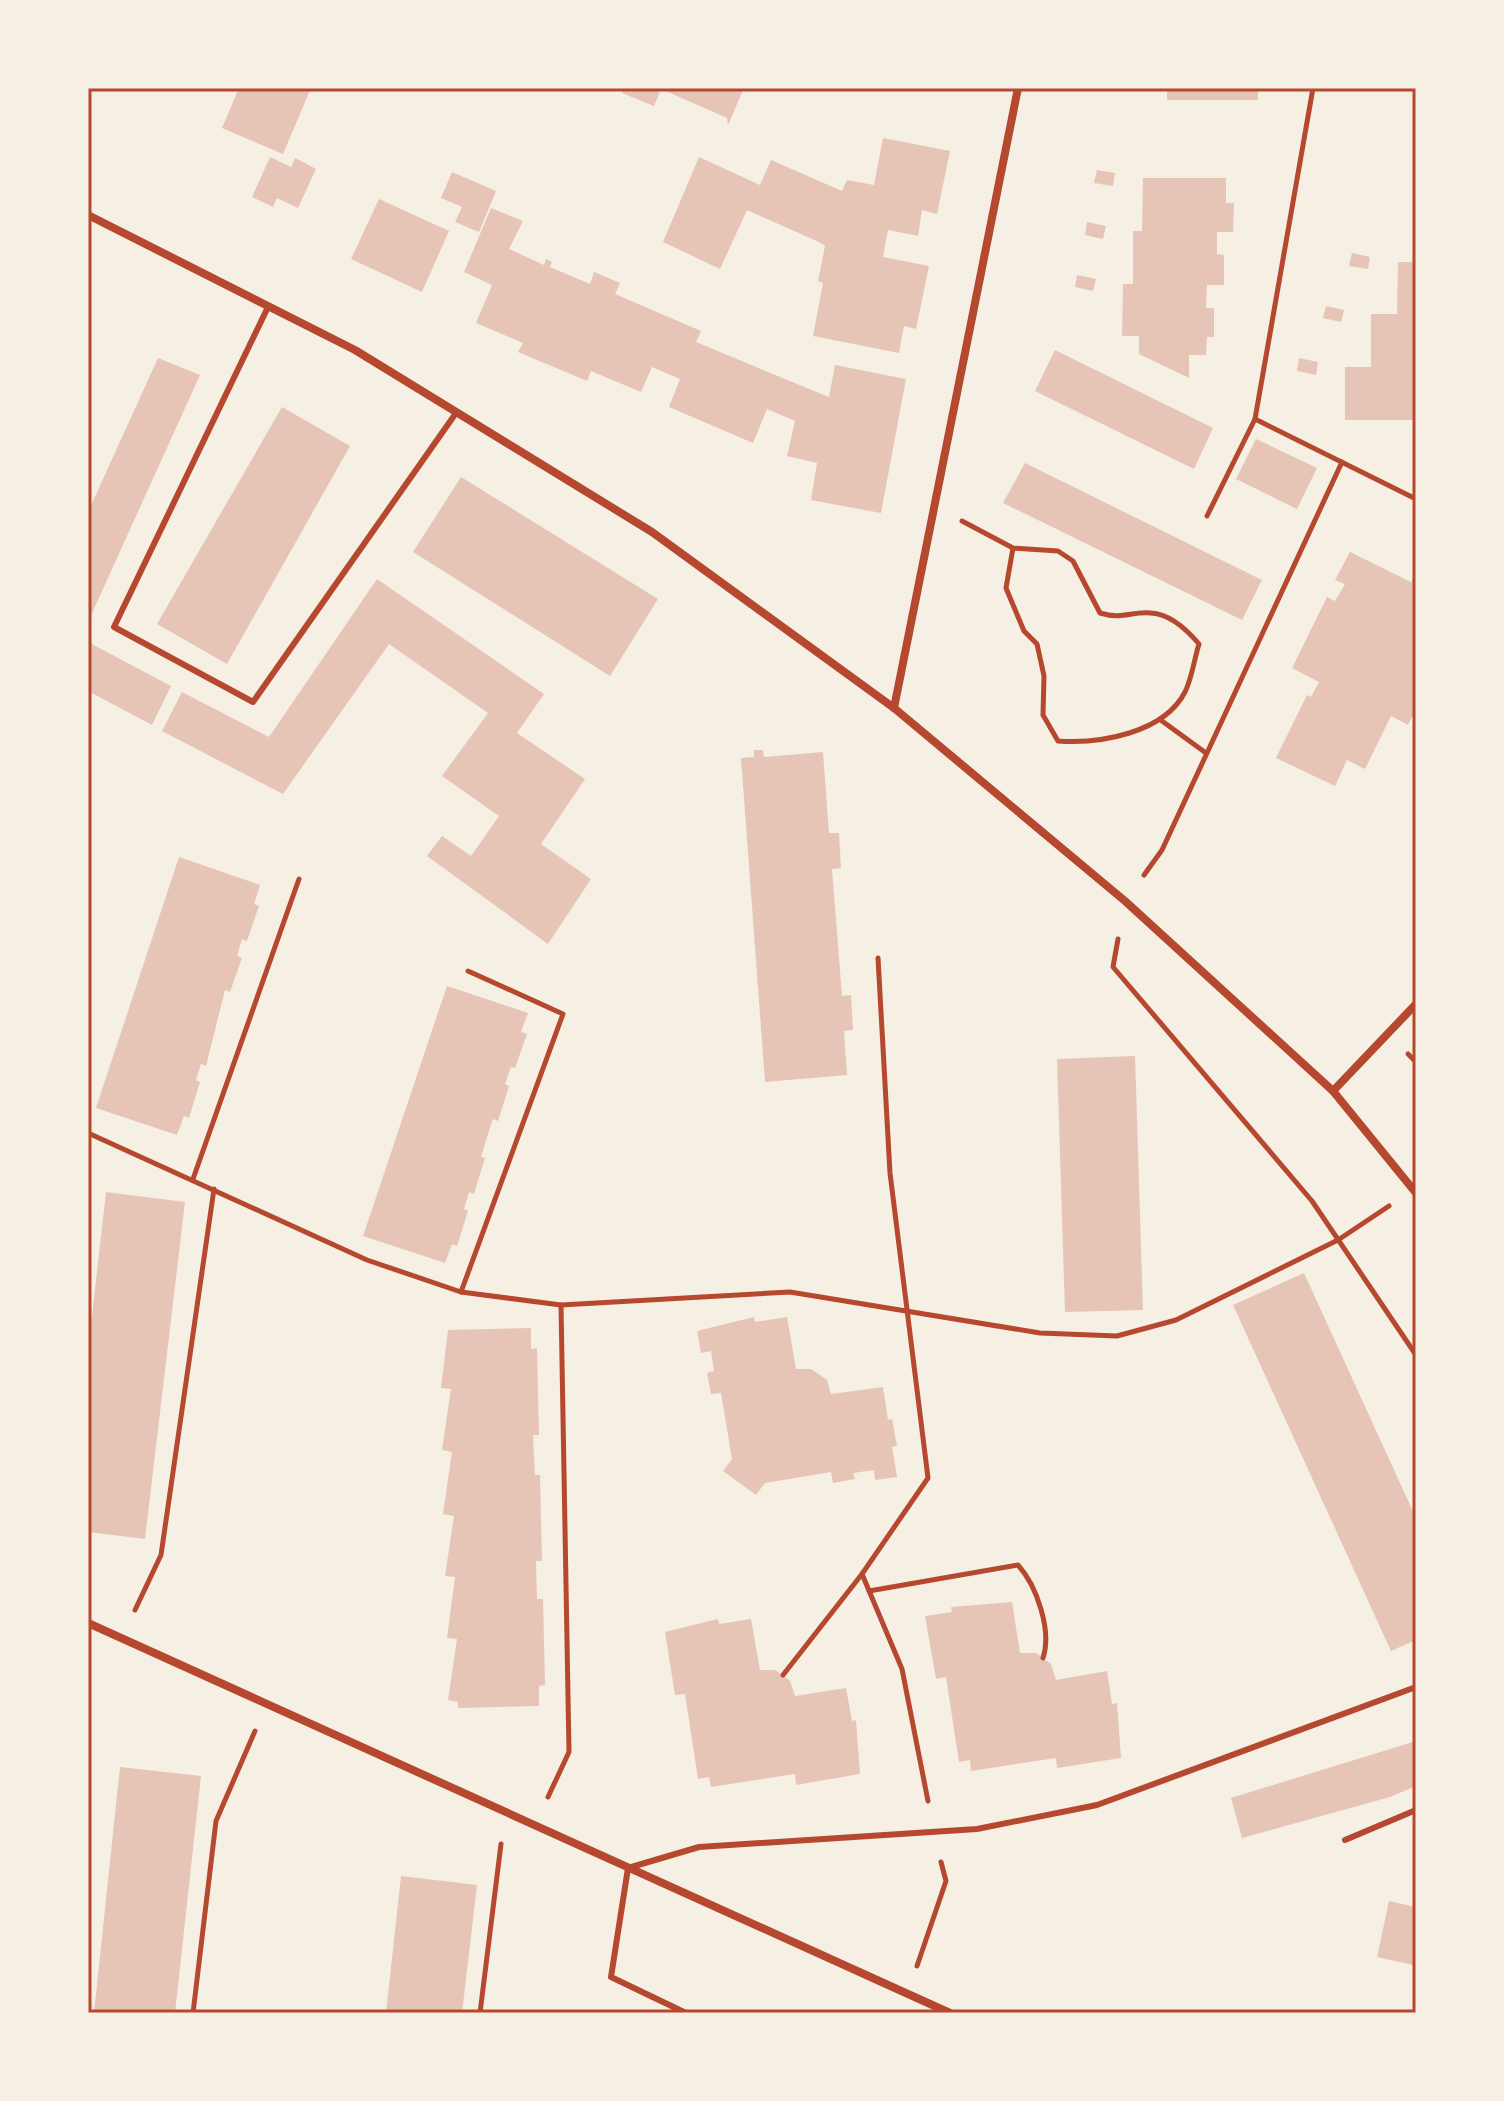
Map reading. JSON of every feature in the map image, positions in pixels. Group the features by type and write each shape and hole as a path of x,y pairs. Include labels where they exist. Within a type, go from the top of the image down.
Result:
{"street":[{"path":"894,708 937,507 1018,88"},
{"path":"88,215 355,350 652,532 894,708 1125,901 1333,1091 1415,1191"},
{"path":"1333,1091 1416,1004"},
{"path":"88,1623 950,2013"}],"lane":[{"path":"268,307 114,627 253,702 456,413"},
{"path":"686,2013 611,1977 628,1868 699,1847 977,1829 1097,1805 1416,1687"},
{"path":"1345,1840 1416,1810"}],"path":[{"path":"1207,516 1255,419 1313,88"},
{"path":"1255,419 1416,499"},
{"path":"1342,462 1162,850 1125,901 1113,967 1312,1201 1416,1355"},
{"path":"937,507 1013,548 1058,551 1073,561 1100,613 1118,618 1153,612 1185,628 1199,644 1184,693 1162,721 1088,743 1058,741 1043,715 1044,676 1037,644 1024,631 1006,588 1013,548"},
{"path":"1162,721 1206,753"},
{"path":"193,1179 299,879"},
{"path":"783,1675 862,1574 928,1478 890,1173 878,958"},
{"path":"461,1292 563,1014 468,971"},
{"path":"88,1133 367,1260 461,1292 561,1305 790,1292 1040,1333 1117,1336 1176,1320 1338,1240 1415,1191"},
{"path":"122,1638 161,1555 214,1189"},
{"path":"535,1825 569,1752 561,1305"},
{"path":"869,1591 1018,1565 1030,1578 1049,1642 1043,1658"},
{"path":"862,1574 902,1669 946,1881 907,1994"},
{"path":"193,2013 216,1821 267,1704"},
{"path":"480,2013 505,1811"}],"building":[{"path":"239,88 311,88 283,154 222,128"},
{"path":"624,88 744,88 728,125 727,118 661,89 654,106 622,93"},
{"path":"1167,88 1258,88 1258,100 1167,100"},
{"path":"883,138 950,151 937,214 922,210 918,236 888,230 883,257 929,266 916,329 904,326 899,353 813,336 823,283 818,281 825,246 819,242 747,210 720,269 663,242 699,157 760,185 771,160 842,191 847,180 874,185"},
{"path":"270,157 291,167 295,158 316,169 298,208 277,198 273,207 252,197"},
{"path":"1097,170 1115,173 1113,186 1094,183"},
{"path":"452,172 496,191 479,232 455,222 462,207 441,198"},
{"path":"1143,178 1226,178 1226,203 1234,203 1233,232 1217,232 1217,254 1224,255 1224,285 1207,285 1206,308 1214,308 1214,337 1207,337 1206,355 1189,355 1189,378 1139,354 1139,336 1122,336 1123,284 1133,284 1133,231 1142,231"},
{"path":"379,199 449,231 422,292 351,259"},
{"path":"491,208 523,221 509,249 544,265 546,259 552,262 550,267 590,284 594,272 620,283 615,294 701,331 696,342 780,377 829,397 835,365 906,379 881,513 811,500 817,463 787,456 795,421 767,409 753,443 669,407 680,379 652,367 641,392 591,371 587,381 518,352 523,343 476,323 492,285 464,272"},
{"path":"1087,222 1106,226 1103,239 1085,235"},
{"path":"1352,253 1370,257 1368,269 1349,266"},
{"path":"1398,262 1416,262 1416,420 1345,420 1345,367 1371,367 1371,314 1397,314"},
{"path":"1077,275 1096,279 1093,291 1075,287"},
{"path":"1326,306 1344,310 1341,322 1323,318"},
{"path":"1055,350 1213,428 1194,469 1035,391"},
{"path":"158,358 200,375 88,622 88,512"},
{"path":"1299,358 1318,362 1316,375 1297,371"},
{"path":"282,407 350,446 227,664 157,624"},
{"path":"1256,439 1317,468 1297,509 1236,479"},
{"path":"1025,463 1262,580 1242,620 1003,503"},
{"path":"461,477 658,599 610,676 413,552"},
{"path":"1350,552 1411,582 1416,572 1416,709 1408,725 1391,716 1365,769 1347,760 1335,786 1276,758 1307,695 1311,697 1319,682 1292,668 1327,597 1335,601 1345,584 1335,580"},
{"path":"377,579 544,694 517,733 585,779 541,844 591,879 548,944 427,856 442,836 471,856 499,816 442,776 488,713 389,644 283,794 162,731 182,692 269,737"},
{"path":"88,642 171,686 152,725 88,691"},
{"path":"754,750 763,750 764,757 823,752 829,833 839,833 841,868 832,869 842,996 851,995 853,1030 844,1031 847,1075 765,1082 741,758 754,757"},
{"path":"179,857 260,885 254,904 259,906 247,941 242,939 237,956 242,958 230,992 225,990 206,1066 201,1064 196,1080 200,1082 189,1118 184,1116 177,1135 96,1108"},
{"path":"447,986 528,1013 521,1032 527,1034 515,1068 511,1067 505,1084 509,1086 498,1121 493,1119 487,1137 481,1157 485,1158 474,1194 469,1192 464,1209 468,1211 457,1246 452,1244 445,1263 363,1236"},
{"path":"1135,1056 1143,1310 1065,1312 1057,1059"},
{"path":"106,1192 185,1202 145,1539 88,1532 88,1351"},
{"path":"1304,1273 1416,1518 1416,1640 1391,1651 1233,1305"},
{"path":"754,1317 755,1322 787,1317 796,1369 811,1369 827,1380 831,1394 883,1387 888,1420 892,1419 897,1446 892,1447 897,1477 875,1480 874,1470 853,1473 855,1479 833,1483 831,1472 765,1483 756,1495 723,1471 732,1459 721,1393 711,1394 707,1373 714,1371 711,1351 701,1353 697,1331"},
{"path":"531,1328 531,1349 537,1348 539,1435 533,1435 535,1475 540,1475 542,1561 536,1561 537,1599 543,1599 545,1685 539,1686 539,1706 458,1708 458,1702 448,1700 457,1639 447,1638 455,1577 445,1576 454,1516 443,1514 452,1452 442,1450 451,1389 441,1388 448,1330"},
{"path":"1012,1602 1020,1653 1036,1653 1051,1664 1056,1680 1107,1671 1112,1704 1117,1703 1121,1758 1057,1768 1056,1758 971,1771 970,1760 959,1762 946,1677 936,1679 925,1616 952,1612 951,1607"},
{"path":"718,1619 719,1624 751,1619 760,1670 775,1670 783,1675 790,1681 795,1696 846,1688 852,1721 856,1720 860,1774 796,1785 795,1774 711,1787 709,1777 698,1779 685,1694 675,1695 665,1632"},
{"path":"1416,1741 1416,1786 1390,1797 1242,1838 1231,1798"},
{"path":"120,1767 201,1776 175,2013 94,2013"},
{"path":"401,1876 477,1885 462,2013 386,2013"},
{"path":"1389,1901 1416,1907 1416,1977 1413,1965 1377,1957"}]}
